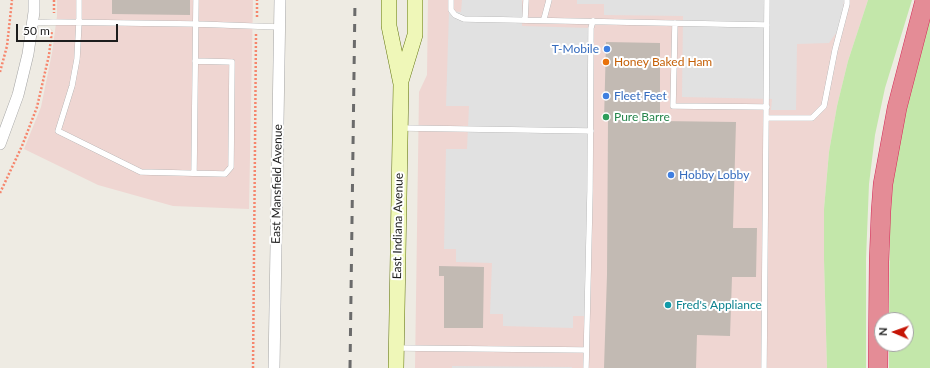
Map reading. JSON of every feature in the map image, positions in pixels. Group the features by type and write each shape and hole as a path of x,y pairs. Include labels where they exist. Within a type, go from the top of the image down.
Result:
{"highway":[{"path":"878,368 879,262 881,211 884,184 897,108 925,0"}],"main road":[{"name":"East Indiana Avenue","path":"389,0 389,26 401,84 396,368"},
{"name":"East Indiana Avenue","path":"401,84 415,35 415,0"}],"street":[{"path":"0,144 18,95 28,54 34,12 34,0"},
{"name":"East Mansfield Avenue","path":"274,368 280,0"}],"lane":[{"path":"79,0 77,58 72,86 58,131 141,172 225,174 231,167 232,62 195,61"},
{"path":"194,173 196,0"},
{"path":"451,0 451,10 455,16 464,19 525,19 767,25"},
{"path":"525,19 526,0"},
{"path":"544,20 549,0"},
{"path":"764,368 767,0"},
{"path":"766,118 812,118 824,106 847,0"},
{"path":"586,368 591,131 591,28 593,21"},
{"path":"32,23 79,22 257,25 280,27"},
{"path":"675,23 673,106 767,107"},
{"path":"400,128 591,131"},
{"path":"396,348 586,350"}],"path":[{"path":"0,72 6,46 12,0"},
{"path":"0,192 22,146 37,106 49,55 54,0"},
{"path":"252,368 257,0"}],"shaded area":[{"path":"57,0 253,0 249,209 173,206 98,185 24,149 41,107 52,53 57,16"},
{"path":"428,0 868,0 848,61 837,106 829,152 824,209 827,368 415,368 419,92 427,75"},
{"path":"462,0 522,0 522,26 591,28 587,316 573,316 573,328 503,326 503,314 490,314 492,263 456,262 456,249 444,249 446,149 467,149 469,106 446,106 449,11 461,12"},
{"path":"577,0 844,0 842,25 829,43 797,44 796,110 771,110 772,99 682,97 683,16 604,15 604,4 577,4"},
{"path":"452,366 572,367 572,368 452,368"}],"green space":[{"path":"868,0 912,0 885,88 875,135 869,184 866,259 866,368 827,368 824,209 829,152 837,106 848,61"},
{"path":"930,19 930,368 889,368 889,352 914,352 914,312 889,312 890,222 894,169 916,62"}],"building":[{"path":"112,0 190,0 190,15 112,14"},
{"path":"606,42 660,43 660,121 736,122 733,228 757,228 756,277 732,277 730,336 697,335 696,368 604,368 607,275 608,121 604,121"},
{"path":"439,266 484,267 483,328 444,328 444,276 439,276"}],"railway":[{"path":"350,368 355,0"}],"place":[{"name":"T-Mobile","path":"607,49"},
{"name":"Honey Baked Ham","path":"606,62"},
{"name":"Fleet Feet","path":"606,96"},
{"name":"Pure Barre","path":"606,117"},
{"name":"Hobby Lobby","path":"671,175"},
{"name":"Fred's Appliance","path":"668,305"}]}
